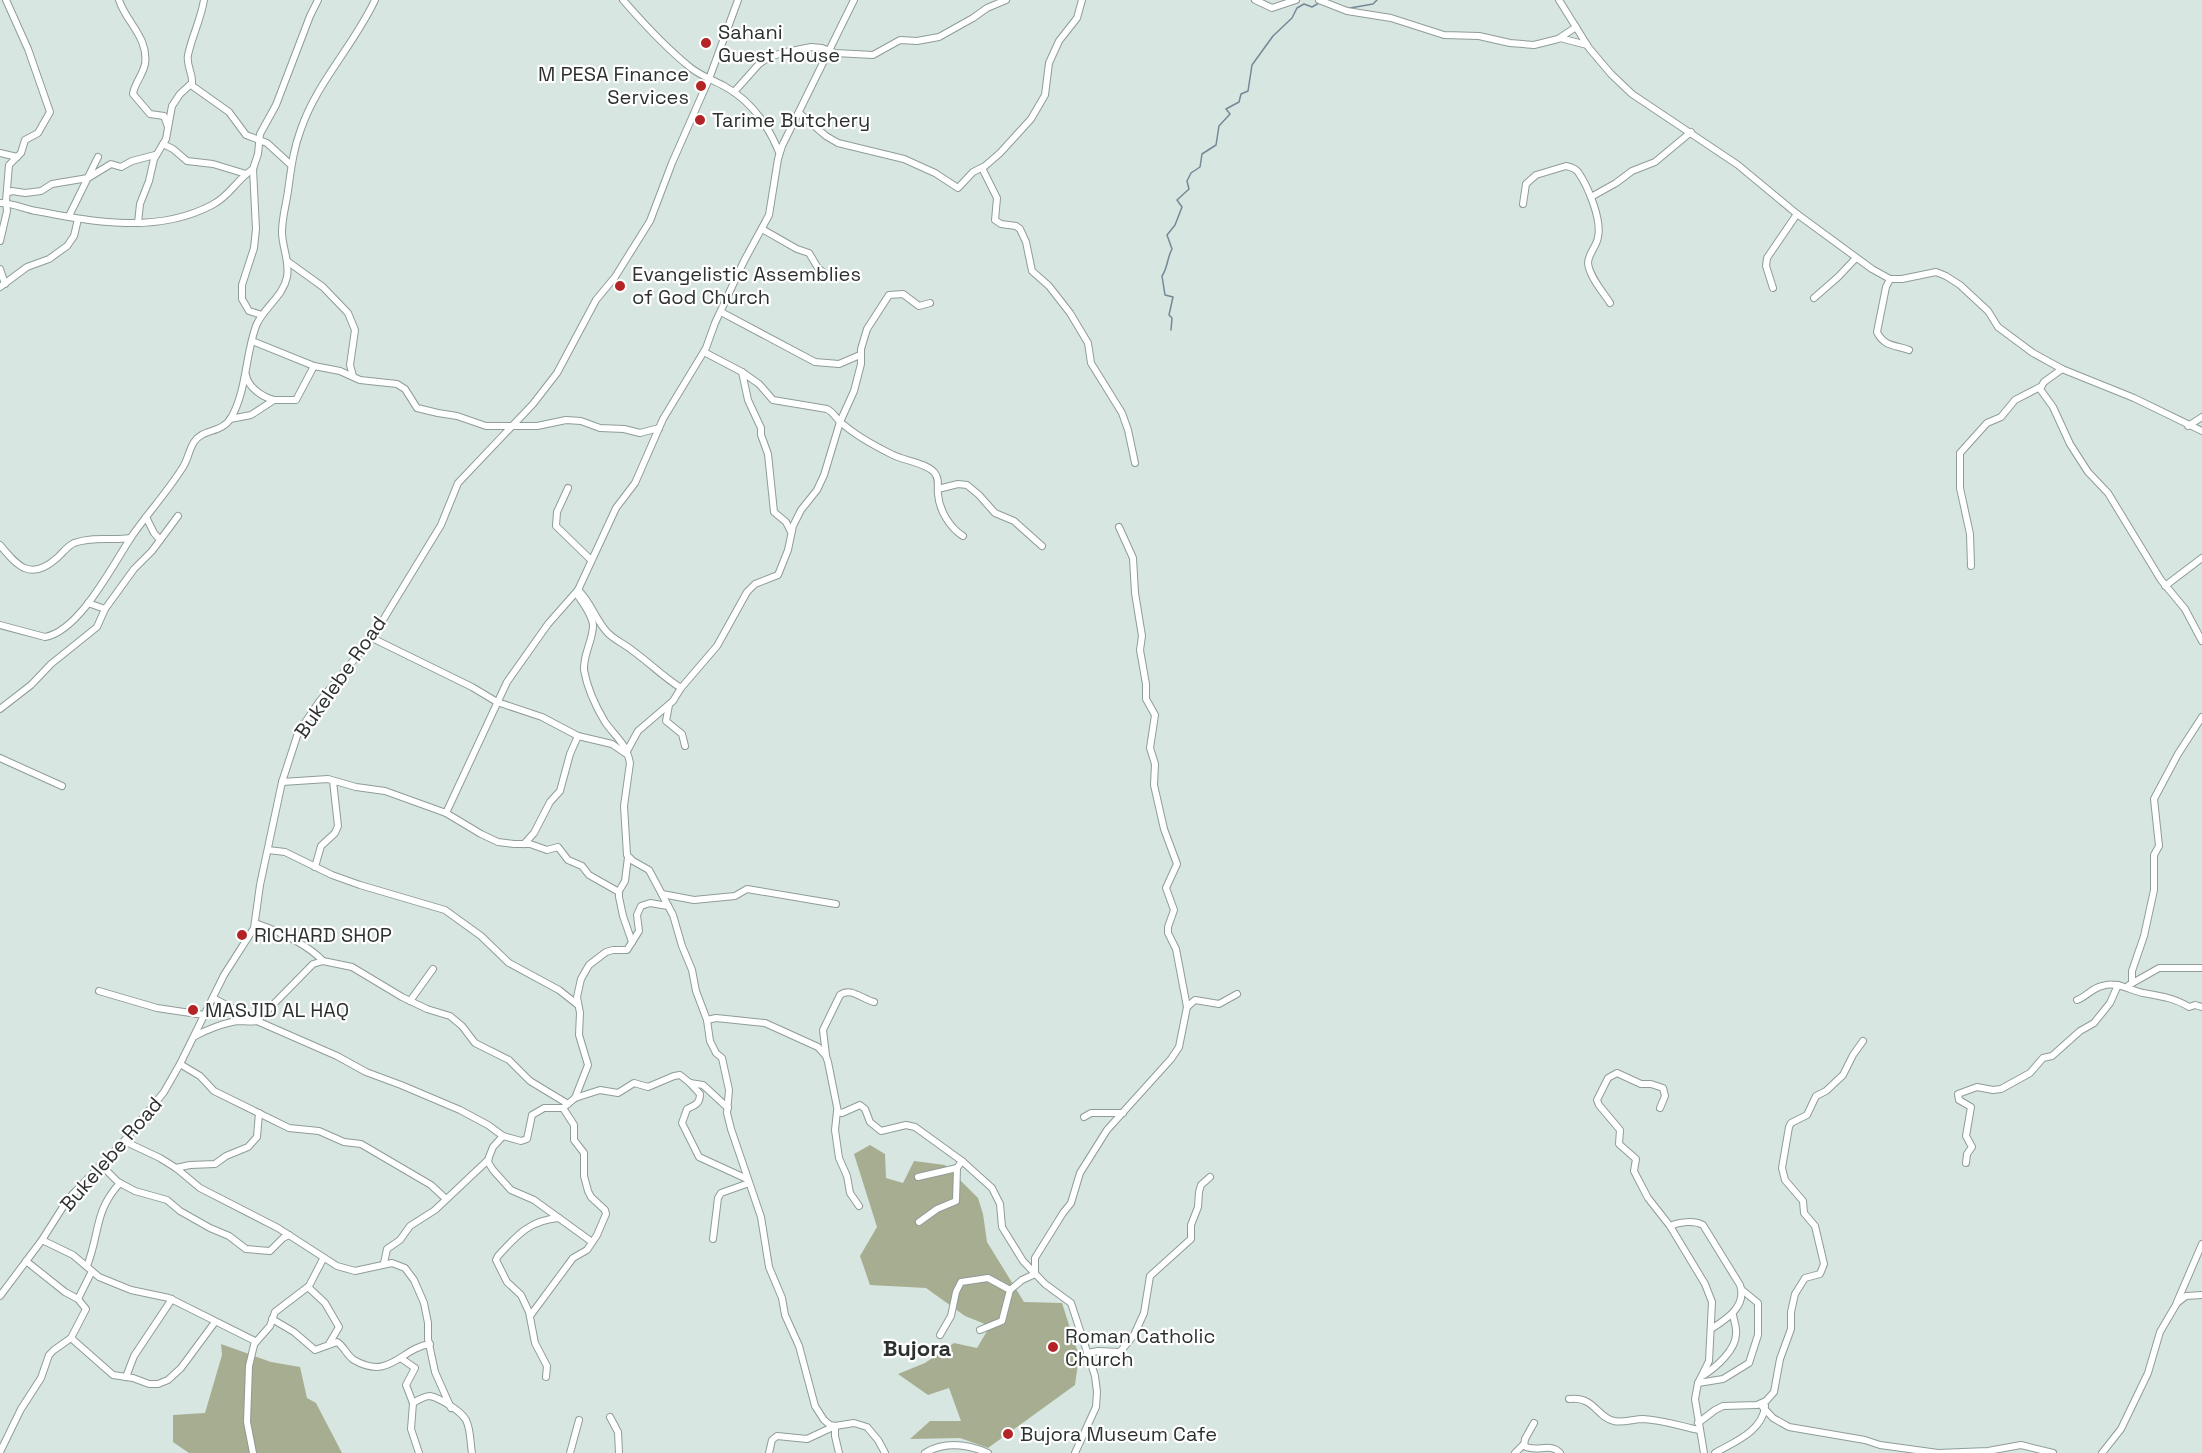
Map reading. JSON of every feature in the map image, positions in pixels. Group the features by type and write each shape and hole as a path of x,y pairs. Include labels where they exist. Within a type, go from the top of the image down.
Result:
{"street":[{"path":"0,241 7,214 3,203 8,193 8,168 22,151 24,142 38,133 50,112 28,49 6,0"},
{"path":"119,0 124,14 140,34 145,58 145,66 133,94 150,114 164,116 168,128"},
{"path":"138,223 139,207 156,155 163,144 172,106 180,94 191,85 188,56 196,25 202,15 204,0"},
{"path":"262,315 249,311 242,299 242,285 254,248 256,229 254,170 259,141 318,0"},
{"path":"230,420 246,371 256,327 262,315 274,302 288,274 282,233 291,165 300,132 308,111 361,27 375,0"},
{"path":"623,0 693,70 734,92 759,116 779,152"},
{"name":"Bukelebe Road","path":"0,1296 42,1240 68,1199 124,1141 165,1092 213,998 255,923 260,885 282,782 293,743 304,722 372,638 441,525 458,483 532,404 557,373 596,300 615,277 650,221 672,163 709,79 738,0"},
{"path":"446,813 507,682 548,624 577,591 616,508 639,476 659,428 704,352 770,208 779,152 854,0"},
{"path":"734,92 759,64 769,57 800,48 817,47 835,53 873,55 900,40 939,37 987,8 1006,0"},
{"path":"799,113 826,136 838,142 904,159 935,173 958,188 973,172 982,168 1000,153 1025,127 1042,102 1049,63 1059,41 1077,18 1082,0"},
{"path":"1255,0 1267,8 1296,0"},
{"path":"1319,0 1347,11 1391,18 1444,35 1479,36 1510,43 1534,45 1559,38 1576,27"},
{"path":"1559,0 1587,45 1611,74 1632,94 1738,165 1797,214 1856,258 1887,277 1902,279 1936,272 1946,276 1960,285 1981,305 1998,327 2032,353 2062,369 2134,398 2202,431"},
{"path":"1559,38 1587,45"},
{"path":"191,85 229,112 243,132 267,143 291,165"},
{"path":"1591,197 1632,171 1654,162 1691,132"},
{"path":"163,144 188,161 213,164 246,174"},
{"path":"0,153 17,157"},
{"path":"8,193 12,191 37,192 52,184 88,178 111,164 121,167 132,161 156,155"},
{"path":"69,216 98,157"},
{"path":"1523,204 1524,190 1528,182 1536,175 1566,166 1578,171 1591,197 1599,221 1599,236 1588,264 1610,303"},
{"path":"982,168 997,198 995,220 1001,225 1016,226 1020,229 1028,249 1032,271 1049,286 1070,313 1088,343 1091,363 1122,413 1135,463"},
{"path":"3,203 36,212 78,219 117,223 165,221 192,214 224,198 238,180 254,170"},
{"path":"1773,288 1766,266 1767,258 1797,214"},
{"path":"0,269 3,286 27,267 49,260 67,246 73,238 78,219"},
{"path":"762,229 797,249 809,253 818,268 829,277"},
{"path":"1814,298 1856,258"},
{"path":"287,261 323,286 348,313 355,330 350,365 354,377"},
{"path":"1887,277 1877,332 1892,346 1909,350"},
{"path":"685,746 680,732 666,721 669,705 717,646 747,592 755,584 778,575 801,510 821,482 840,422 853,394 867,329 887,296 903,294 920,306 930,303"},
{"path":"721,312 815,362 839,364 860,355"},
{"path":"252,341 314,366 340,371 362,380 400,385 419,408 438,414 457,416 486,426 537,426 566,420 581,421 600,428 624,429 640,433 659,428"},
{"path":"704,352 742,372 759,384 771,399 825,408 834,413 840,422 892,455 931,470 937,477 939,498 948,523 963,536"},
{"path":"246,371 248,382 266,398 292,401 296,399 314,366"},
{"path":"1971,566 1970,534 1960,488 1960,453 1987,423 2001,417 2014,400 2040,387 2062,369"},
{"path":"742,372 746,393 761,429 760,434 768,454 774,513 786,522 792,532"},
{"path":"2040,387 2056,411 2070,444 2091,476 2108,493 2166,586 2186,609 2202,641"},
{"path":"0,624 40,637 51,636 64,628 104,582 130,538 183,466 198,437 219,429 230,420 251,415 274,400"},
{"path":"2188,426 2202,417"},
{"path":"938,489 958,484 967,485 995,513 1014,521 1042,546"},
{"path":"568,488 557,512 556,526 591,560"},
{"path":"0,709 94,630 105,609 134,569 178,516"},
{"path":"146,517 160,540"},
{"path":"1035,1274 1035,1258 1071,1203 1080,1174 1107,1130 1178,1049 1187,1007 1176,949 1168,933 1174,910 1166,888 1177,864 1164,829 1154,785 1155,764 1150,748 1155,715 1146,699 1146,684 1140,650 1142,636 1132,558 1119,527"},
{"path":"0,545 18,564 28,570 38,570 74,544 98,538 130,538"},
{"path":"2166,586 2202,558"},
{"path":"577,591 588,600 600,624 609,635 681,688"},
{"path":"577,591 593,626 584,662 588,682 605,721 627,752 630,763 625,794 625,840 628,857 625,880 619,892 623,916 632,942"},
{"path":"88,603 105,609"},
{"path":"372,638 472,687 497,702 542,717 578,736 607,742 627,752"},
{"path":"627,752 643,724 669,705"},
{"path":"2129,985 2144,936 2154,890 2154,855 2159,846 2154,799 2178,754 2202,717"},
{"path":"524,844 534,833 550,802 560,790 578,736"},
{"path":"0,758 62,786"},
{"path":"282,782 323,779 385,791 446,813 498,842 535,845 547,850 559,848 568,860 582,866 589,875 619,892"},
{"path":"315,867 321,846 335,833 338,826 333,781"},
{"path":"268,850 285,852 332,875 445,910 481,936 509,963 563,993 578,1005"},
{"path":"628,857 649,870 668,906 690,965 696,991 707,1020 710,1041 716,1053 722,1058 728,1084 731,1129 762,1217 769,1267 782,1298 785,1315 799,1346 815,1406 824,1420 835,1426"},
{"path":"662,894 694,900 735,896 747,889 836,904"},
{"path":"575,1098 588,1065 580,1040 577,995 586,970 606,952 626,951 639,931 637,915 641,906 650,903 668,906"},
{"path":"255,923 304,946 323,961"},
{"path":"194,1037 206,1030 228,1023 257,1021 315,962 323,961 357,968 410,1001 450,1016 462,1026 475,1043 509,1060 530,1081 566,1106 573,1124 574,1140 584,1153 584,1173 588,1191 606,1212 599,1232 585,1252 573,1258 530,1316"},
{"path":"2129,985 2159,968 2202,968"},
{"path":"410,1001 433,969"},
{"path":"1966,1163 1967,1154 1972,1147 1966,1136 1971,1107 1957,1098 1958,1094 1977,1087 2001,1089 2030,1073 2043,1058 2052,1056 2080,1031 2094,1023 2110,1004 2118,985"},
{"path":"2077,1000 2099,986 2129,985 2145,993 2179,1000 2189,1007 2195,1005 2202,1007"},
{"path":"99,991 157,1008 204,1015"},
{"path":"859,1206 850,1193 847,1176 839,1158 835,1130 837,1111 823,1030 840,995 845,992 852,992 874,1002"},
{"path":"1187,1007 1194,1000 1219,1004 1237,994"},
{"path":"213,998 366,1072 460,1110 503,1136 525,1140 529,1135 534,1112 544,1108 566,1106 575,1098 603,1090 618,1093 634,1083 648,1087 674,1076 680,1076 700,1094 696,1105 687,1109 682,1124 696,1153 704,1161 748,1181"},
{"path":"707,1020 714,1018 770,1024 813,1044 826,1056"},
{"path":"1715,1453 1750,1432 1762,1418 1764,1404 1776,1388 1780,1359 1791,1329 1795,1294 1805,1278 1820,1274 1824,1266 1815,1226 1804,1213 1803,1201 1790,1188 1782,1175 1789,1127 1791,1123 1807,1115 1816,1096 1826,1091 1843,1075 1852,1055 1863,1041"},
{"path":"180,1064 200,1076 214,1091 291,1129 320,1131 344,1142 361,1144 431,1185 446,1199"},
{"path":"1660,1108 1665,1096 1663,1088 1656,1084 1641,1084 1617,1073 1613,1073 1608,1078 1597,1100 1620,1130 1619,1144 1636,1159 1634,1171 1637,1177 1648,1198 1670,1226 1705,1284 1713,1306 1709,1361 1699,1380 1695,1399 1704,1453"},
{"path":"690,1083 703,1084 728,1108"},
{"path":"837,1111 842,1113 862,1106 870,1122 881,1131 906,1125 912,1126 962,1161 992,1188 999,1204 1003,1231 1023,1261 1035,1274 1071,1303 1095,1376 1097,1402 1075,1453"},
{"path":"176,1168 214,1164 248,1147 257,1137 259,1113"},
{"path":"1084,1117 1091,1113 1123,1113"},
{"path":"384,1263 385,1253 390,1245 400,1240 410,1226 432,1212 488,1160 494,1147 503,1136"},
{"path":"124,1141 176,1168 200,1188 290,1235 323,1259 342,1268 353,1271 384,1263 399,1264 408,1271 426,1310 435,1372 451,1408"},
{"path":"488,1160 493,1170 511,1190 534,1200 592,1242"},
{"path":"919,1222 938,1209 956,1201 957,1168 962,1161"},
{"path":"101,1165 120,1183 135,1191 167,1200 178,1210 210,1228 227,1234 249,1250 270,1251 283,1238 290,1235"},
{"path":"918,1177 957,1168"},
{"path":"1087,1353 1120,1352 1134,1335 1145,1311 1150,1277 1191,1239 1191,1225 1198,1207 1201,1185 1210,1177"},
{"path":"713,1239 718,1198 721,1193 748,1181"},
{"path":"87,1266 96,1243 97,1224 103,1207 120,1183"},
{"path":"546,1377 547,1366 535,1343 530,1316 521,1295 507,1282 498,1267 497,1258 533,1224 559,1218"},
{"path":"1670,1226 1690,1222 1703,1225 1742,1290 1758,1303 1758,1335 1747,1365 1723,1379 1699,1380"},
{"path":"42,1240 73,1255 92,1273 131,1290 158,1294 172,1299 256,1342"},
{"path":"2102,1453 2121,1429 2148,1373 2160,1332 2177,1302 2202,1244"},
{"path":"253,1453 249,1442 247,1422 249,1366 256,1342 270,1326 275,1312 308,1287 323,1259"},
{"path":"0,1452 2,1441 38,1382 51,1352 71,1338 86,1309 78,1299 65,1292 26,1261"},
{"path":"78,1299 92,1273"},
{"path":"980,1330 1002,1321 1010,1290 1022,1280 1035,1274"},
{"path":"940,1335 952,1313 954,1297 961,1282 988,1278 1010,1290"},
{"path":"308,1287 325,1303 339,1327 329,1345"},
{"path":"1699,1380 1714,1368 1734,1343 1737,1332 1733,1315 1742,1290"},
{"path":"2177,1302 2186,1296 2202,1294"},
{"path":"126,1377 135,1356 172,1299"},
{"path":"1711,1329 1733,1315"},
{"path":"272,1319 294,1332 315,1350 335,1342 340,1344 350,1357 369,1367 391,1364 419,1347 430,1344"},
{"path":"71,1338 105,1366 111,1374 149,1384 158,1384 168,1380 181,1368 215,1322"},
{"path":"402,1359 415,1368 406,1385 412,1403 411,1429 419,1453"},
{"path":"412,1403 429,1396 438,1399 466,1420 471,1437 472,1453"},
{"path":"1569,1399 1577,1398 1590,1403 1615,1421 1640,1419 1699,1426"},
{"path":"1699,1426 1715,1410 1723,1406 1764,1404"},
{"path":"1764,1404 1773,1418 1789,1427 1865,1440 1880,1445 1938,1453 1988,1451 2021,1446 2053,1453"},
{"path":"610,1417 618,1432 619,1453"},
{"path":"570,1453 579,1420"},
{"path":"769,1453 772,1440 777,1436 807,1438 835,1426 854,1423 867,1427 885,1453"},
{"path":"1515,1453 1524,1444 1534,1423"},
{"path":"835,1426 839,1453"},
{"path":"1524,1444 1529,1449 1554,1449 1560,1453"},
{"path":"925,1453 950,1445 969,1446 988,1453"}],"green space":[{"path":"870,1145 885,1154 886,1178 903,1183 914,1161 945,1165 978,1198 987,1242 1024,1302 1062,1303 1079,1356 1075,1385 988,1448 960,1438 910,1439 930,1421 961,1421 949,1388 928,1395 898,1374 925,1363 954,1343 977,1348 990,1326 965,1316 926,1288 870,1285 860,1256 877,1227 854,1154"},
{"path":"221,1344 271,1362 300,1367 307,1398 316,1403 342,1453 189,1453 173,1442 173,1415 205,1413 222,1355"}],"waterway":[{"path":"1350,8 1373,4 1377,0"},
{"path":"1171,330 1172,318 1169,315 1173,297 1165,295 1162,276 1172,249 1167,235 1175,225 1182,207 1177,200 1189,189 1187,181 1191,173 1200,167 1202,154 1216,145 1219,126 1230,114 1226,109 1239,102 1241,94 1248,91 1252,65 1273,36 1292,18 1297,8 1304,4 1312,7 1319,3"}],"place":[{"name":"Sahani Guest House","path":"706,43"},
{"name":"M PESA Finance Services","path":"701,86"},
{"name":"Tarime Butchery","path":"700,120"},
{"name":"Evangelistic Assemblies of God Church","path":"620,286"},
{"name":"RICHARD SHOP","path":"242,935"},
{"name":"MASJID AL HAQ","path":"193,1010"},
{"name":"Roman Catholic Church","path":"1053,1347"},
{"name":"Bujora Museum Cafe","path":"1008,1434"}],"district":[{"name":"Bujora","path":"917,1348"}]}
